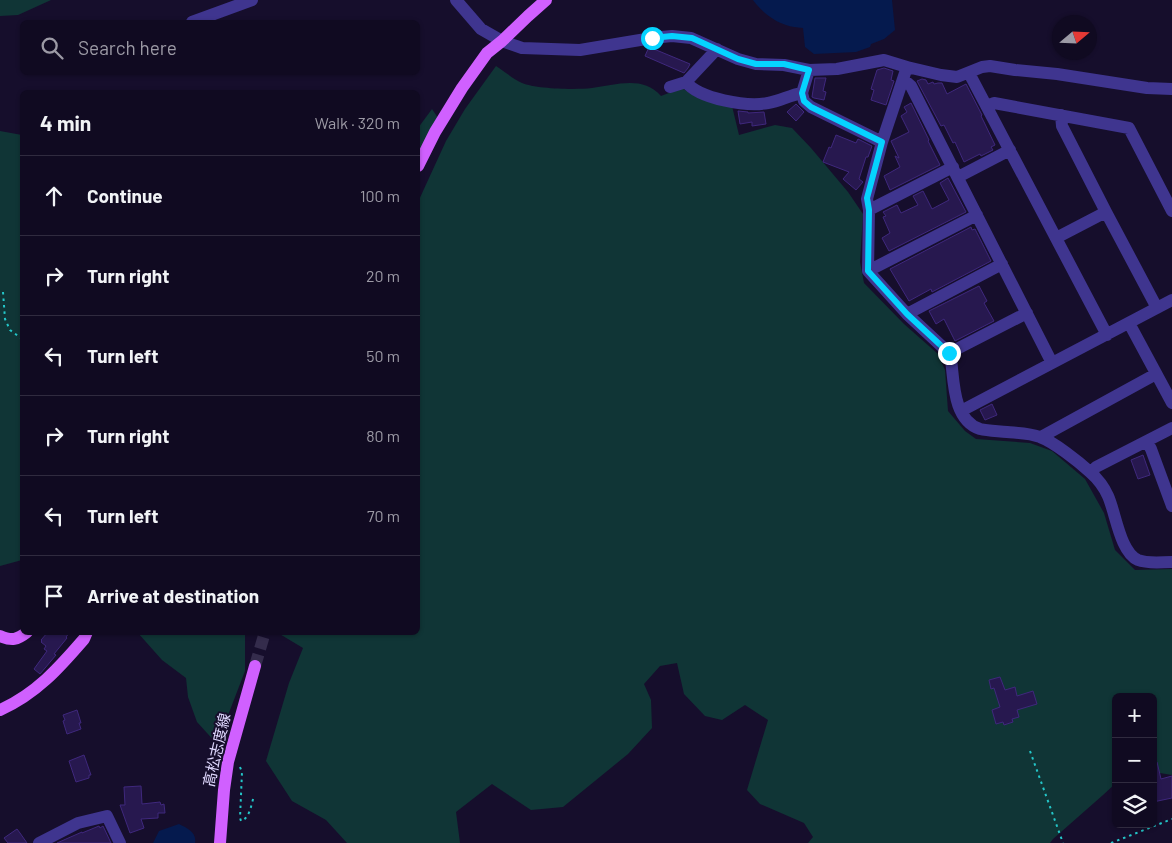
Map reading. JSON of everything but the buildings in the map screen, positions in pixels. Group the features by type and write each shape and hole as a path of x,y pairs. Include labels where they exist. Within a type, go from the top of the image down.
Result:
{"main road":[{"path":"420,162 435,132 462,88 487,54 546,0"},
{"path":"0,636 8,640 19,639 24,635"},
{"path":"0,710 26,696 49,678 84,639 85,635"},
{"name":"高松志度線","path":"220,843 228,762 255,666"}],"street":[{"path":"197,20 252,0"},
{"path":"456,0 481,29 502,41 522,48 580,50 672,36 692,38 738,59 756,64 784,64 809,70 837,69 884,60 905,74 1052,363"},
{"path":"670,88 686,82 717,49"},
{"path":"905,74 958,77 982,67 990,66 1146,88 1172,89"},
{"path":"809,70 802,93 804,101 811,107 882,142"},
{"path":"969,73 1107,335"},
{"path":"905,74 882,142 867,198 869,210 868,271 907,314 949,353 956,400 968,422 980,429 1041,437 1056,446 1091,473 1102,485 1109,498 1126,549 1132,556 1146,562 1172,562"},
{"path":"686,82 707,96 758,105 802,93"},
{"path":"987,106 994,103 1129,128 1172,211"},
{"path":"1061,115 1062,126 1157,308"},
{"path":"869,210 1010,150"},
{"path":"1056,238 1106,212"},
{"path":"868,271 977,215"},
{"path":"907,314 1002,264"},
{"path":"961,411 1172,300"},
{"path":"949,353 1027,312"},
{"path":"1129,322 1172,403"},
{"path":"1041,437 1156,374"},
{"path":"1091,473 1096,467 1172,428"},
{"path":"1147,442 1151,448 1172,506"},
{"path":"40,843 78,823 107,816 120,843"}],"path":[{"path":"3,292 5,319 10,330 20,338"},
{"path":"1030,751 1063,843"},
{"path":"236,764 242,772 241,822 247,818 254,796"},
{"path":"1111,843 1172,819"}],"green space":[{"path":"0,0 51,0 18,15 0,16"},
{"path":"496,66 522,83 546,88 585,89 637,83 646,85 661,96 682,88 706,101 732,106 739,135 775,125 792,128 848,192 863,214 860,262 864,283 904,324 938,354 945,370 948,411 965,431 976,439 1030,443 1052,451 1085,479 1104,513 1115,550 1135,570 1172,569 1172,775 1157,773 1157,693 1112,693 1112,787 1050,843 808,843 813,837 804,823 760,804 747,790 768,720 745,705 722,720 705,716 684,694 677,663 660,666 644,684 651,700 652,728 628,754 563,807 531,810 492,784 456,812 460,843 347,843 326,820 292,801 266,761 289,683 303,648 281,635 420,635 420,198 446,141 465,109"},
{"path":"432,109 438,118 420,155 420,125"},
{"path":"0,131 20,135 20,561 0,566"},
{"path":"140,635 245,635 245,671 217,744 197,722 188,697 186,678 162,660"}],"water":[{"path":"753,0 892,0 895,30 884,39 871,44 870,47 856,52 814,54 805,47 803,28 788,26 776,21"},
{"path":"179,824 193,833 195,843 153,843 159,831"}],"tunnel":[{"path":"255,666 264,635"}],"route":[{"path":"652,38 672,36 692,38 738,59 756,64 784,64 809,70 802,93 804,101 811,107 882,142 867,198 869,210 868,271 907,314 949,353"}]}
